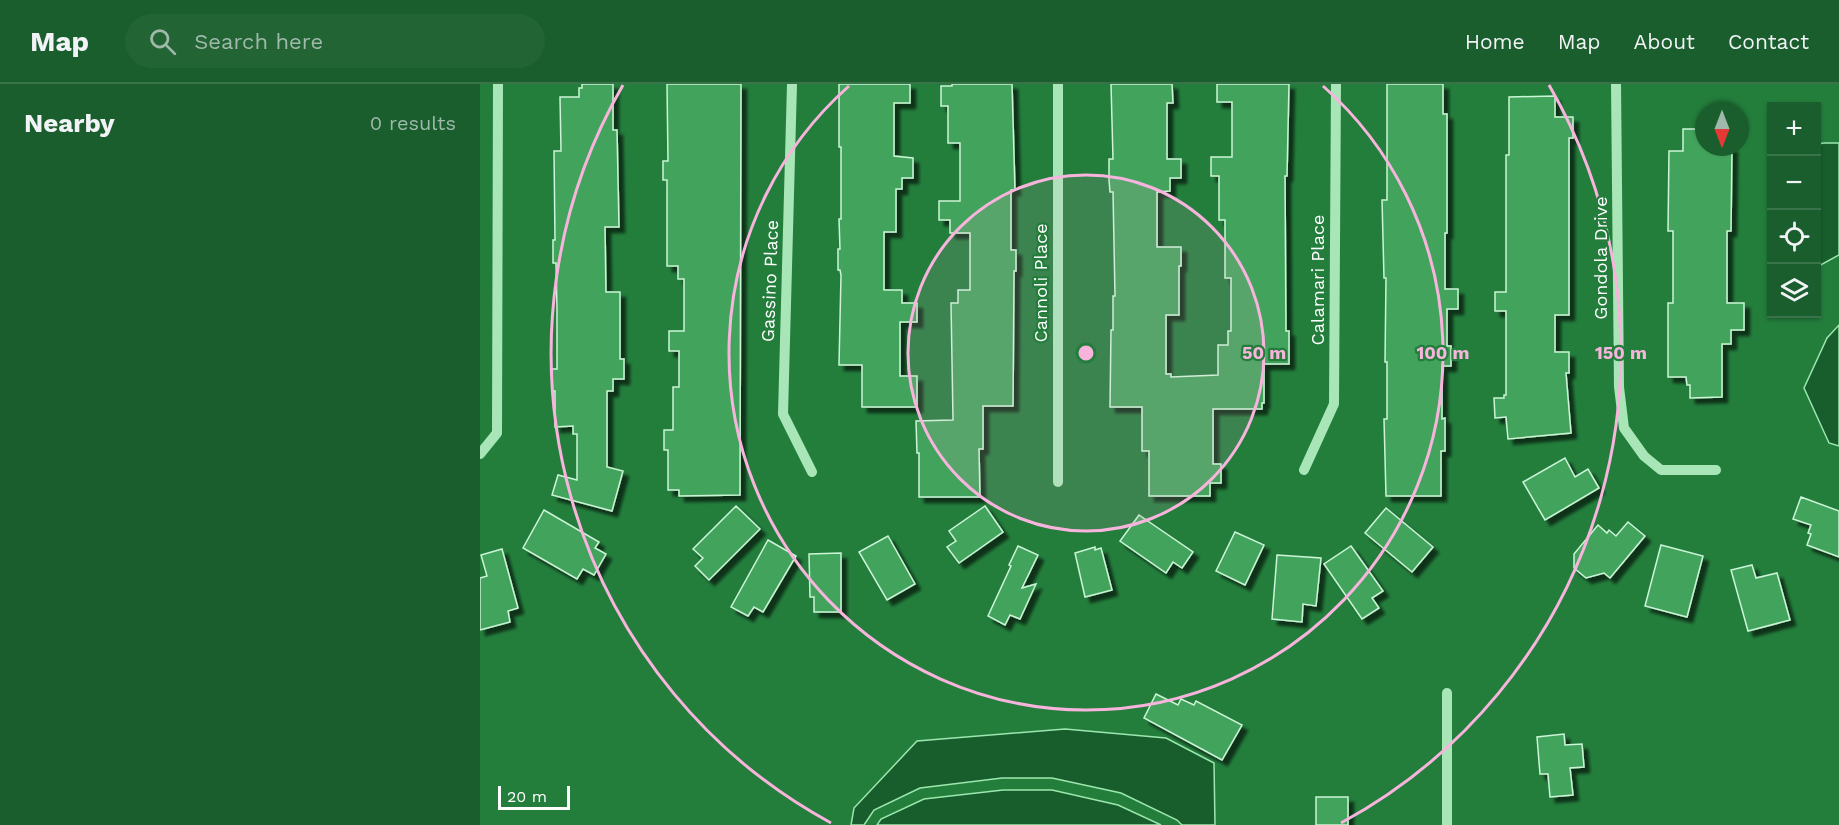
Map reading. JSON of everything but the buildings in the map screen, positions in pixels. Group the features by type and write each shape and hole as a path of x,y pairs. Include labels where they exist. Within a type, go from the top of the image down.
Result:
{"street":[{"path":"480,454 497,433 498,84"},
{"name":"Gassino Place","path":"792,84 783,414 812,471"},
{"name":"Cannoli Place","path":"1058,84 1058,482"},
{"name":"Calamari Place","path":"1304,470 1334,404 1336,84"},
{"name":"Gondola Drive","path":"1616,84 1619,387 1624,428 1644,456 1660,470 1716,470"},
{"path":"1447,693 1447,825"}],"shaded area":[{"path":"1839,143 1839,255 1821,265 1821,156 1821,144"},
{"path":"1839,325 1839,446 1829,443 1804,388 1827,338"},
{"path":"1065,729 1166,738 1214,763 1215,825 1182,825 1177,820 1121,793 1052,778 1002,778 920,788 874,810 864,825 851,825 854,808 917,741"},
{"path":"1003,790 1052,790 1118,805 1161,825 877,825 881,819 924,799"}]}
